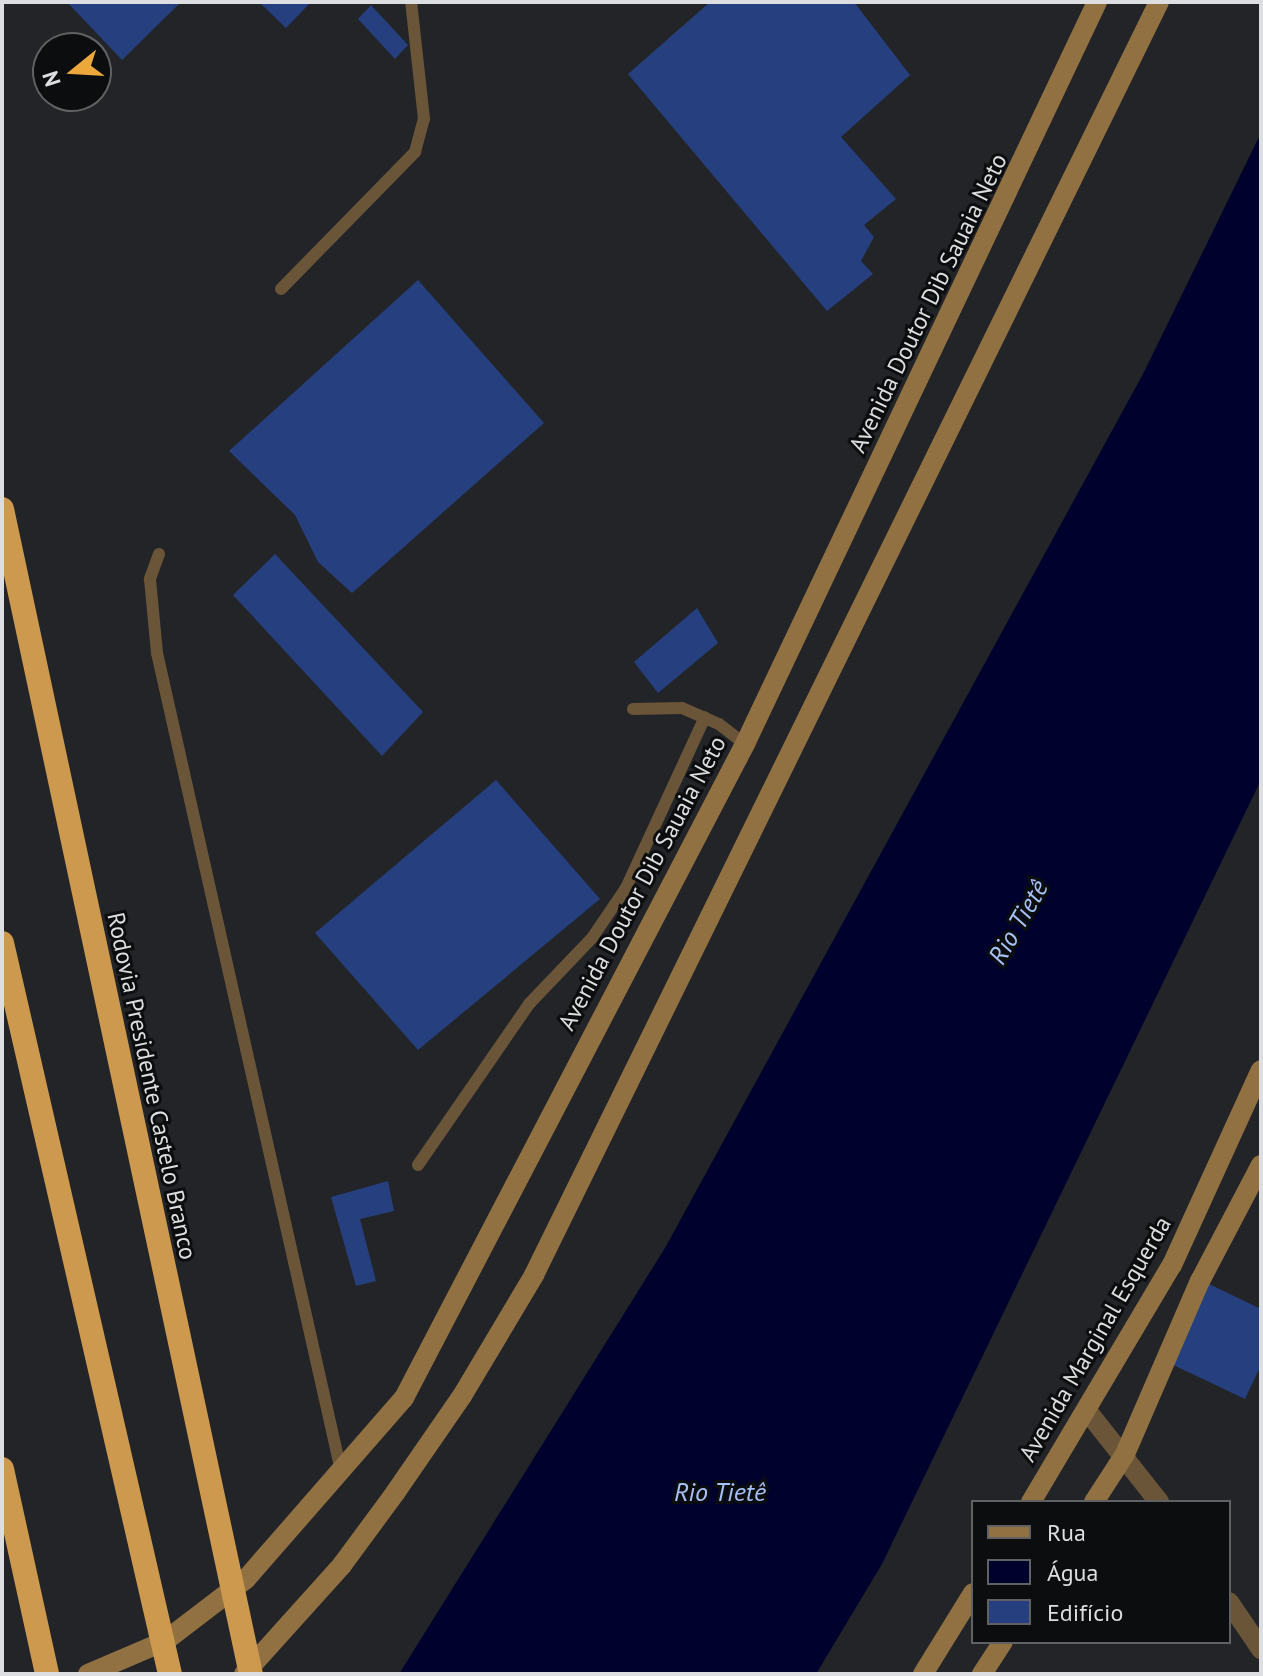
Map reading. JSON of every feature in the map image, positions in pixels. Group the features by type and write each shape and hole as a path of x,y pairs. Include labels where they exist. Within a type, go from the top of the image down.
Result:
{"highway":[{"name":"Rodovia Presidente Castelo Branco","path":"2,509 116,1057 251,1674"},
{"path":"2,943 170,1674"},
{"path":"2,1469 47,1674"}],"main road":[{"name":"Avenida Doutor Dib Sauaia Neto","path":"88,1674 130,1660 202,1616 246,1579 404,1398 745,744 1097,2"},
{"path":"244,1674 342,1565 395,1493 462,1396 534,1275 1159,2"},
{"name":"Avenida Marginal Esquerda","path":"1032,1500 1088,1412 1172,1265 1261,1070"},
{"path":"1095,1500 1125,1454 1200,1281 1261,1165"},
{"path":"923,1674 971,1596"},
{"path":"982,1674 1002,1644"}],"street":[{"path":"1088,1412 1125,1454 1158,1500"},
{"path":"1231,1605 1261,1649"}],"lane":[{"path":"281,289 415,152 424,119 411,2"},
{"path":"159,554 150,579 157,653 341,1471"},
{"path":"633,709 682,708 705,717 745,744"},
{"path":"418,1165 529,1004 592,938 626,888 705,717"}],"water":[{"name":"Rio Tietê","path":"1261,133 1261,780 882,1564 816,1674 399,1674 665,1248 1143,374"}],"building":[{"path":"67,2 181,2 122,60 112,49 112,32 95,32"},
{"path":"259,2 311,2 286,28"},
{"path":"710,2 854,2 910,75 841,137 896,199 864,225 874,237 861,261 873,274 827,311 628,74"},
{"path":"371,5 408,45 395,59 358,19"},
{"path":"418,280 544,423 352,593 318,562 295,515 229,451"},
{"path":"275,554 423,712 382,756 233,595"},
{"path":"697,608 718,643 658,693 634,662"},
{"path":"496,780 600,899 418,1050 315,933"},
{"path":"388,1181 394,1211 360,1219 376,1281 356,1286 331,1197"},
{"path":"1205,1282 1261,1309 1261,1365 1245,1399 1167,1362"}]}
